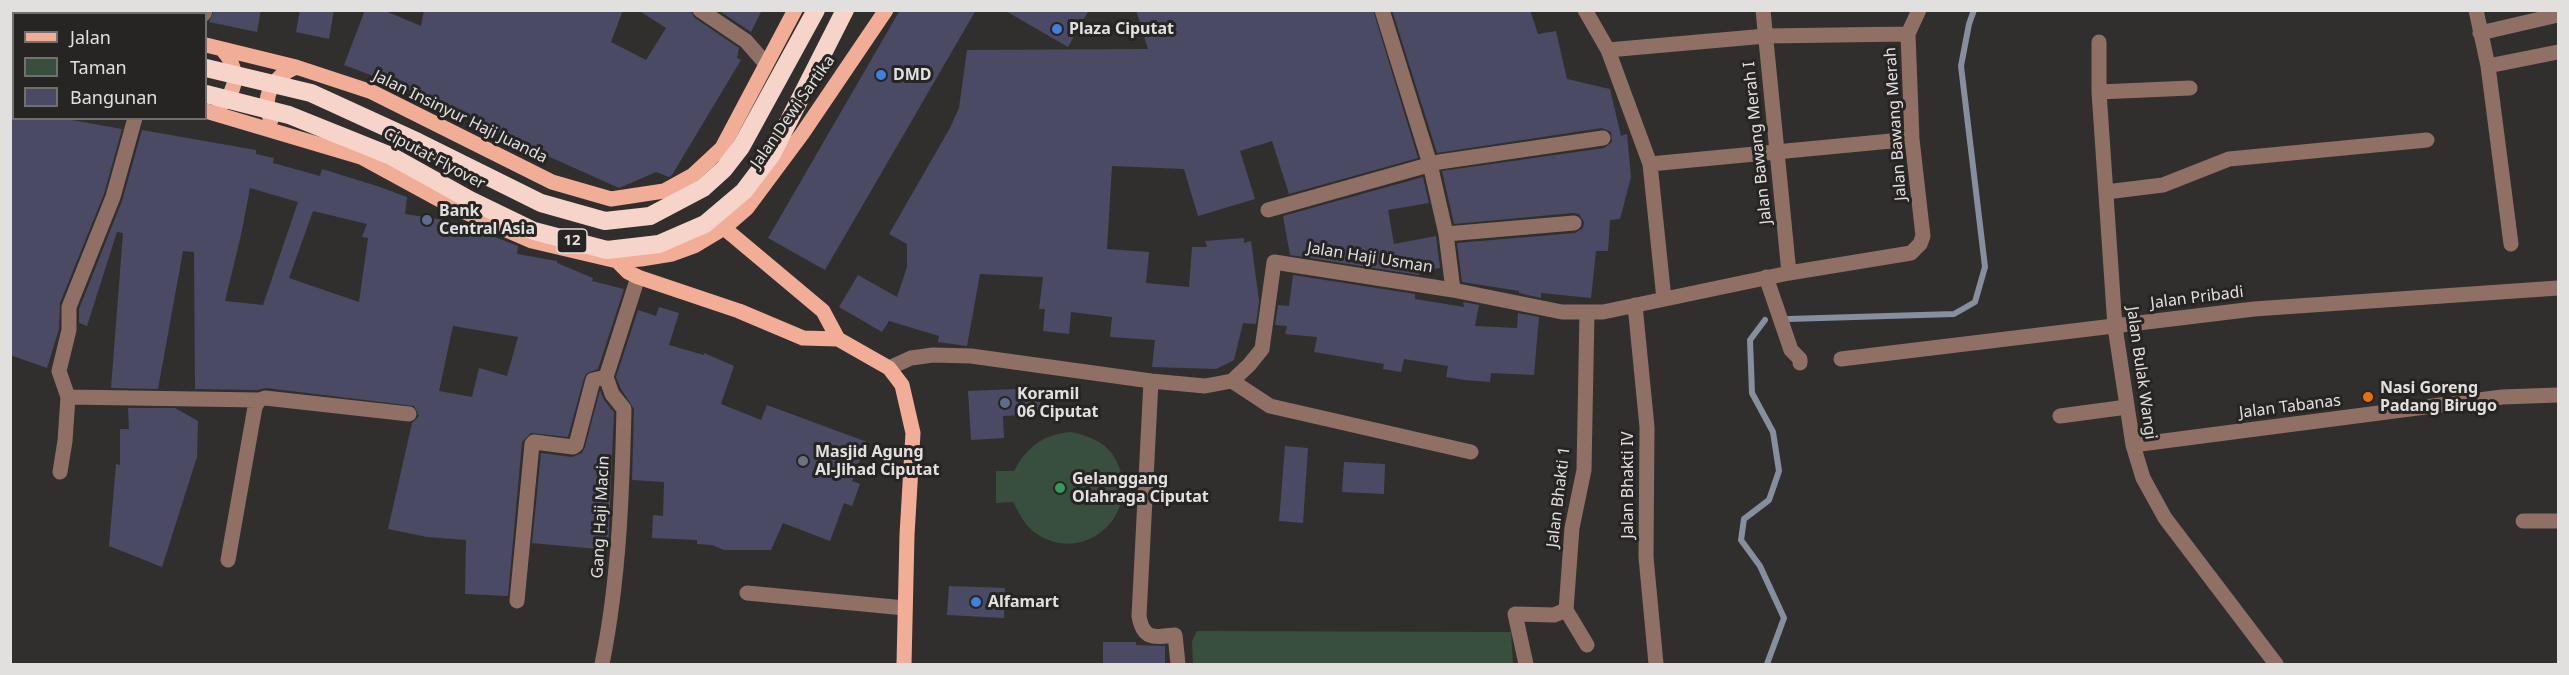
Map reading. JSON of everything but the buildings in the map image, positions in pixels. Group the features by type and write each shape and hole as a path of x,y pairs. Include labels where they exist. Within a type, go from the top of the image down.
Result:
{"highway":[{"name":"Ciputat Flyover","path":"207,68 311,93 418,142 541,203 605,221 650,216 703,188 724,169 741,147 816,10"},
{"name":"Ciputat Flyover","path":"207,105 289,115 391,156 470,200 534,231 607,250 658,244 705,224 744,191 758,175 772,154 845,10"}],"main road":[{"path":"766,64 795,10"},
{"name":"Jalan Dewi Sartika","path":"724,228 747,208 802,134 886,10"},
{"name":"Jalan Insinyur Haji Juanda","path":"207,45 296,67 372,92 552,182 611,199 664,191 693,175 722,148 766,64"},
{"path":"207,105 220,106 230,97 235,85 236,71 231,59 222,49"},
{"path":"283,134 271,120 267,102 276,80 285,72 296,67"},
{"path":"207,105 283,134 361,157 449,205 532,241 617,261 672,254 694,246 724,228 823,311 838,339"},
{"path":"617,261 628,272 638,277 739,311 803,338 838,339 889,368 902,385 913,433 904,664"}],"street":[{"path":"700,10 746,41 766,64"},
{"path":"1382,10 1430,164 1446,234 1453,290"},
{"path":"1585,10 1608,50 1650,164 1664,299"},
{"name":"Jalan Bawang Merah I","path":"1763,10 1789,273"},
{"name":"Jalan Bawang Merah","path":"1919,10 1908,34 1912,139 1923,236"},
{"path":"2475,10 2488,66 2511,244"},
{"path":"2480,33 2559,15"},
{"path":"1608,50 1766,36 1908,34"},
{"name":"Jalan Bulak Wangi","path":"2099,42 2099,92 2115,327 2133,445 2143,478 2165,518 2276,664"},
{"path":"2488,66 2559,52"},
{"path":"2099,92 2190,88"},
{"path":"60,472 68,397 59,371 69,330 69,307 113,197 134,120"},
{"path":"1268,210 1430,164 1604,138"},
{"path":"1650,164 1912,139"},
{"path":"2106,192 2163,185 2229,159 2427,140"},
{"path":"1446,234 1574,223"},
{"name":"Jalan Haji Usman","path":"1232,381 1262,349 1274,262 1453,290 1562,312 1603,312 1766,277 1911,253 1920,244 1923,236"},
{"path":"517,601 531,444 534,442 573,447 576,445 593,380 606,377 638,277"},
{"path":"1766,277 1791,350 1800,359 1800,363"},
{"name":"Jalan Pribadi","path":"1841,359 2254,309 2559,288"},
{"name":"Jalan Bhakti IV","path":"1635,305 1647,427 1646,556 1656,664"},
{"name":"Jalan Bhakti 1","path":"1566,610 1572,528 1584,470 1587,312"},
{"path":"889,368 911,358 933,355 970,356 1151,381 1205,386 1232,381 1270,406 1471,452"},
{"name":"Gang Haji Macin","path":"602,664 613,612 621,508 624,409 612,394 606,377"},
{"path":"1151,381 1140,616 1142,628 1150,636 1154,638 1175,635 1178,664"},
{"name":"Jalan Tabanas","path":"2133,445 2502,397 2559,395"},
{"path":"68,397 259,400 265,398 409,414"},
{"path":"228,560 255,407 259,400"},
{"path":"2060,416 2127,407"},
{"path":"2523,521 2559,521"},
{"path":"747,593 905,608"},
{"path":"1526,664 1515,614 1554,615 1566,610 1587,645"}],"green space":[{"name":"Gelanggang Olahraga Ciputat","path":"1070,432 1091,438 1108,449 1116,460 1123,480 1122,499 1115,516 1104,530 1089,539 1071,544 1053,541 1034,532 1013,502 996,503 996,471 1014,471 1024,455 1043,439"},
{"path":"1197,631 1511,632 1513,664 1193,664 1192,641"}],"waterway":[{"path":"1788,319 1954,314 1975,302 1985,267 1961,66 1974,10"},
{"path":"1765,320 1750,340 1752,393 1773,432 1779,471 1769,500 1744,519 1741,540 1760,566 1784,618 1767,664"}],"place":[{"name":"Plaza Ciputat","path":"1057,29"},
{"name":"DMD","path":"881,75"},
{"name":"Bank Central Asia","path":"427,220"},
{"name":"Nasi Goreng Padang Birugo","path":"2368,397"},
{"name":"Koramil 06 Ciputat","path":"1005,403"},
{"name":"Masjid Agung Al-Jihad Ciputat","path":"803,461"},
{"name":"Gelanggang Olahraga Ciputat","path":"1060,488"},
{"name":"Alfamart","path":"976,602"}]}
